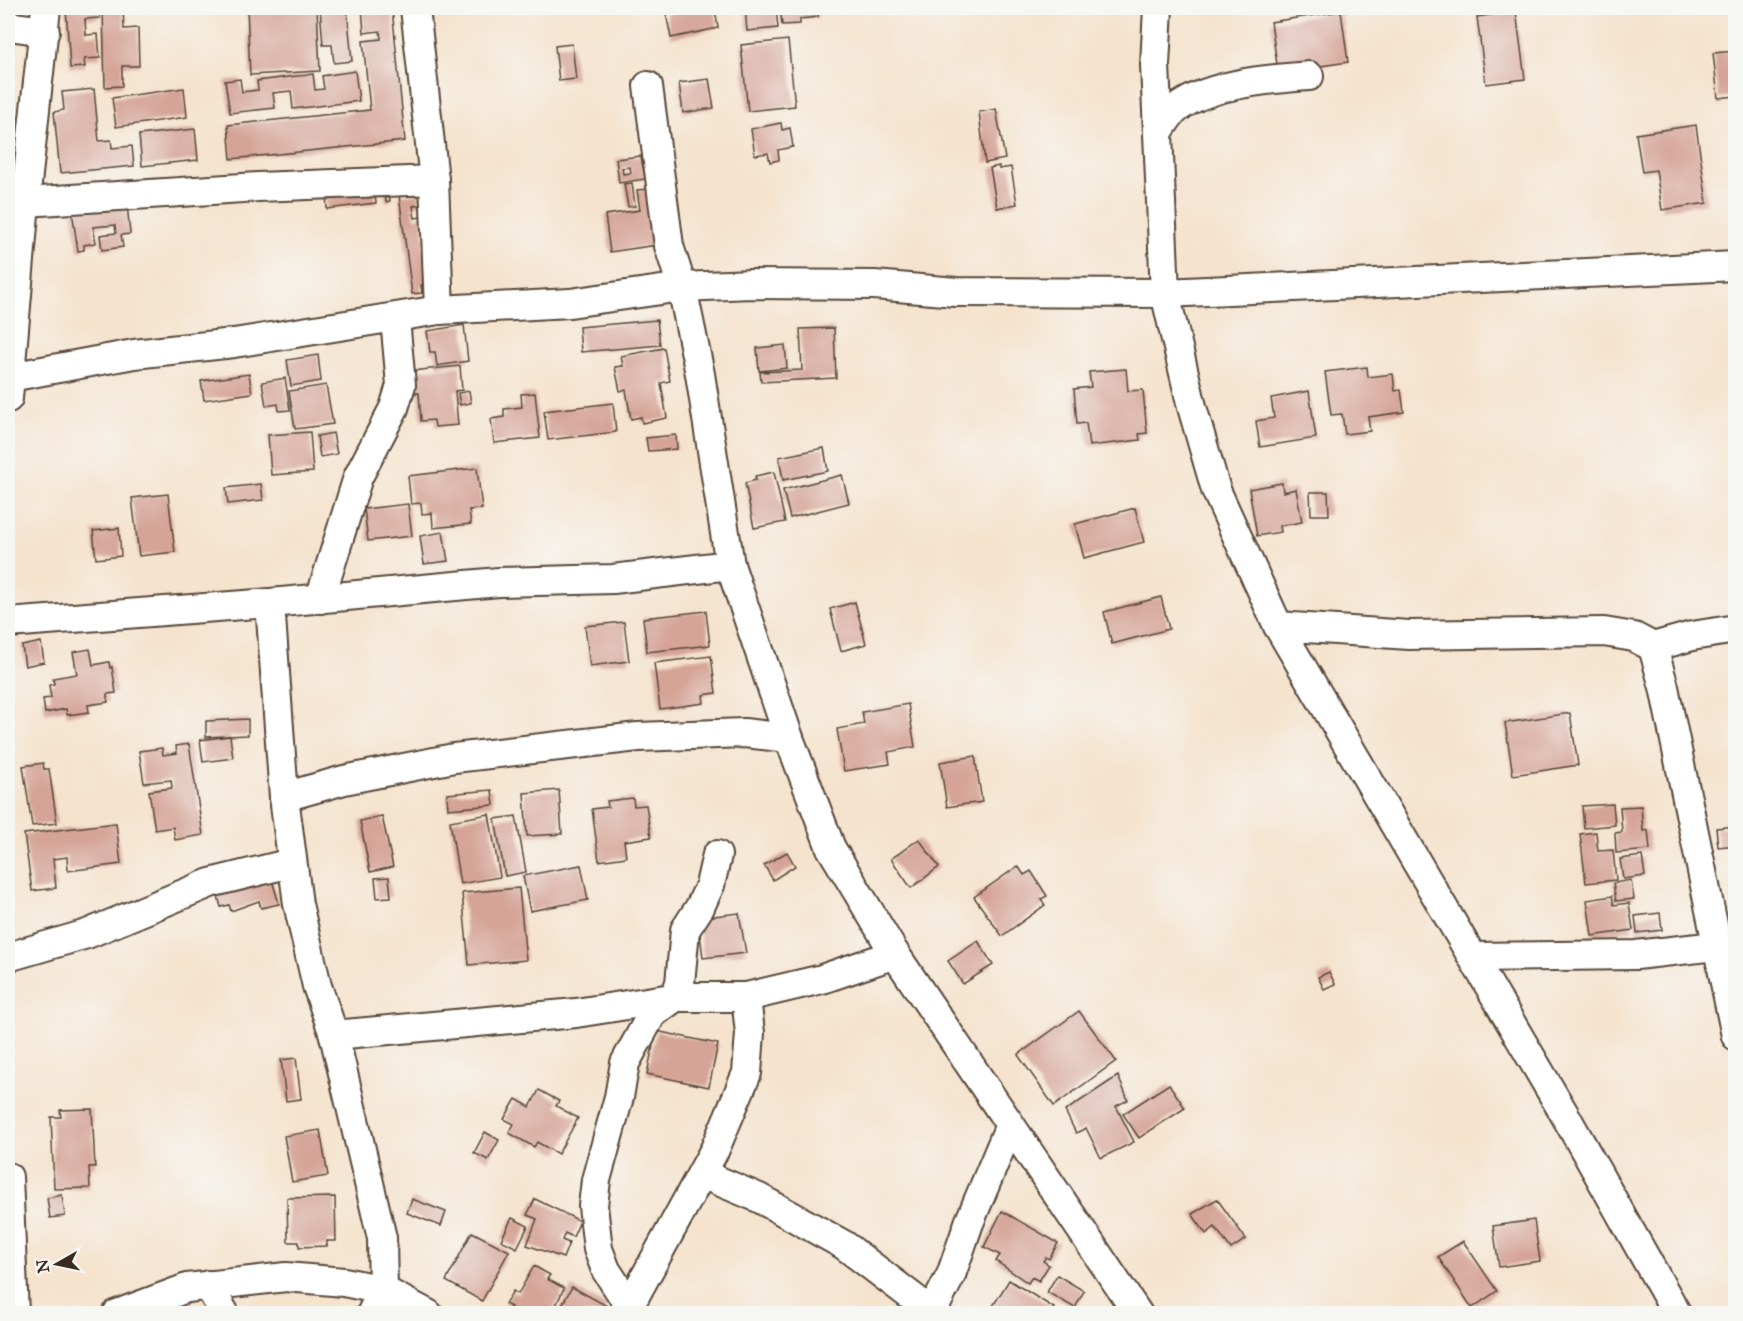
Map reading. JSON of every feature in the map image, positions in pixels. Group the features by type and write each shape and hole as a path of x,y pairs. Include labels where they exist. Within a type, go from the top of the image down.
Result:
{"street":[{"path":"415,8 434,180 439,310"},
{"path":"1158,8 1155,65 1165,293 1192,407 1216,490 1278,626 1473,957 1677,1314"},
{"path":"8,26 46,19 25,202 8,388 134,354 234,343 395,319 439,310 570,303 682,287 774,284 874,285 956,292 1165,293 1736,266"},
{"path":"1158,132 1173,113 1194,99 1258,81 1309,76"},
{"path":"648,86 669,246 682,287 700,374 730,565 789,738 831,848 895,954 1138,1314"},
{"path":"25,202 434,180"},
{"path":"320,599 358,477 394,408 401,385 395,319"},
{"path":"8,623 320,599 499,582 613,579 730,565"},
{"path":"270,603 291,863 317,986 334,1035 382,1238 377,1302"},
{"path":"1278,626 1409,635 1604,632 1634,637 1653,647 1692,636 1736,629"},
{"path":"1653,647 1664,687 1736,1036"},
{"path":"284,797 344,780 454,758 638,737 744,733 789,738"},
{"path":"627,1310 598,1249 593,1206 596,1180 619,1097 624,1063 652,1014 674,998 680,983 685,930 700,907 717,855"},
{"path":"8,957 87,934 210,883 291,863"},
{"path":"1473,957 1636,955 1716,946"},
{"path":"334,1035 576,1013 674,998 746,998 822,979 895,954"},
{"path":"627,1310 702,1174 747,1072 750,1033 746,998"},
{"path":"702,1174 759,1198 844,1245 932,1313 951,1275 969,1223 1010,1125"},
{"path":"8,1177 14,1314"},
{"path":"117,1314 187,1288 286,1277 344,1282 377,1302 428,1314"},
{"path":"208,1285 225,1314"}],"building":[{"path":"66,8 99,8 100,18 85,19 86,35 98,34 100,58 84,59 85,67 70,68"},
{"path":"247,8 317,8 320,71 250,75"},
{"path":"320,8 347,8 352,61 334,63 332,45 323,45"},
{"path":"362,8 392,8 405,141 231,159 228,125 370,110 363,41 381,39 380,31 364,33"},
{"path":"697,8 698,12 715,8 718,28 671,38 666,13"},
{"path":"745,8 776,8 778,28 747,31"},
{"path":"780,8 818,8 818,17 800,19 800,24 782,25"},
{"path":"123,9 124,29 138,28 139,66 122,66 122,86 105,87 103,10"},
{"path":"1341,11 1348,62 1278,72 1271,22"},
{"path":"1516,11 1525,79 1486,84 1477,17"},
{"path":"788,40 795,106 748,111 741,45"},
{"path":"572,44 576,79 559,81 555,46"},
{"path":"1736,51 1736,96 1718,98 1713,53"},
{"path":"355,71 359,101 293,109 291,91 273,93 275,108 230,113 225,81 240,79 242,92 258,90 257,81 313,74 315,90 324,89 322,76"},
{"path":"709,79 714,108 683,113 679,83"},
{"path":"184,88 187,117 116,127 112,98"},
{"path":"94,89 99,141 111,140 112,148 132,146 134,166 60,173 54,112 64,110 62,92"},
{"path":"996,109 1005,159 985,163 979,112"},
{"path":"781,123 782,130 790,128 793,147 778,150 779,160 770,162 768,153 755,155 751,129"},
{"path":"1696,125 1707,203 1662,210 1656,170 1642,172 1636,134"},
{"path":"195,129 198,160 142,166 139,135"},
{"path":"641,156 645,179 619,183 616,159","holes":["630,167 631,173 623,174 622,168"]},
{"path":"999,166 999,169 1011,167 1017,204 997,208 990,168"},
{"path":"632,183 635,206 628,207 624,184"},
{"path":"388,186 390,201 386,202 385,193 375,194 376,203 327,209 326,194"},
{"path":"649,189 657,245 610,252 605,215 640,210 637,190"},
{"path":"419,193 420,205 413,206 415,218 422,217 430,283 421,285 422,293 412,294 399,195"},
{"path":"127,204 130,234 121,235 123,247 102,250 100,235 116,233 115,225 93,227 96,243 84,245 84,250 78,251 72,211"},
{"path":"657,320 660,345 581,352 579,327"},
{"path":"464,325 468,361 437,366 435,352 430,352 427,331"},
{"path":"834,328 836,378 761,382 760,372 802,370 800,329"},
{"path":"785,345 787,368 759,371 757,348"},
{"path":"664,348 670,381 661,383 667,418 642,423 641,417 631,419 626,390 620,391 615,367 623,366 621,356"},
{"path":"318,355 321,381 291,386 287,360"},
{"path":"460,366 462,390 455,391 458,425 435,427 434,420 421,421 419,393 413,393 411,371"},
{"path":"1367,367 1368,377 1393,374 1395,391 1401,390 1404,412 1368,417 1370,431 1345,434 1342,414 1331,415 1325,372"},
{"path":"1126,369 1128,391 1143,390 1147,433 1139,434 1140,440 1089,446 1086,423 1077,424 1074,389 1091,387 1089,372"},
{"path":"249,374 252,393 204,400 201,381"},
{"path":"285,378 290,410 279,411 278,404 266,406 262,382"},
{"path":"326,385 333,424 295,429 289,391"},
{"path":"469,391 471,403 460,405 458,393"},
{"path":"1309,391 1316,438 1260,447 1256,421 1274,418 1271,398"},
{"path":"535,393 540,438 494,443 491,419 504,417 504,409 522,407 521,394"},
{"path":"613,403 616,432 548,440 544,411"},
{"path":"310,432 313,472 271,475 268,435"},
{"path":"333,433 337,454 320,457 317,436"},
{"path":"676,435 677,449 648,451 646,438"},
{"path":"824,448 828,471 783,480 779,457"},
{"path":"477,468 482,509 469,510 471,524 433,528 432,513 422,514 421,503 411,504 408,476"},
{"path":"774,472 785,522 754,528 745,483 756,480 755,476"},
{"path":"842,475 849,503 790,518 783,490"},
{"path":"1282,483 1283,492 1296,489 1302,522 1280,526 1281,532 1257,536 1249,489"},
{"path":"261,484 263,500 228,504 226,488"},
{"path":"1310,492 1328,492 1329,515 1311,515"},
{"path":"168,494 175,552 139,556 132,498"},
{"path":"408,504 412,536 368,541 364,509"},
{"path":"1135,508 1144,542 1084,558 1075,524"},
{"path":"119,528 121,556 96,559 93,531"},
{"path":"443,532 448,561 424,564 420,536"},
{"path":"1161,597 1169,629 1112,644 1104,612"},
{"path":"855,602 866,644 841,651 830,609"},
{"path":"706,611 710,645 647,652 643,618"},
{"path":"624,622 629,661 590,666 585,626"},
{"path":"41,642 44,662 25,666 22,646"},
{"path":"90,649 93,665 109,662 110,668 112,667 116,693 107,694 108,702 88,705 89,712 67,715 66,709 45,713 43,699 51,698 49,685 54,684 53,678 77,674 73,652"},
{"path":"711,656 716,693 703,695 704,703 660,709 654,663"},
{"path":"908,704 915,747 888,752 890,764 844,771 837,729 864,724 862,712"},
{"path":"1570,713 1578,765 1513,775 1505,723"},
{"path":"248,719 248,735 206,737 206,721"},
{"path":"230,736 233,758 203,762 200,740"},
{"path":"189,744 203,835 175,840 173,827 155,830 149,791 172,788 171,780 144,783 139,751 162,748 163,755 177,753 176,746"},
{"path":"975,756 982,802 947,807 940,762"},
{"path":"43,763 44,769 49,769 57,823 32,826 23,766"},
{"path":"492,790 494,805 448,809 447,794"},
{"path":"559,790 562,834 527,836 524,793"},
{"path":"633,798 634,806 646,805 651,837 624,841 626,857 599,861 592,809 608,807 607,801"},
{"path":"1613,804 1615,825 1584,828 1582,806"},
{"path":"1641,806 1643,831 1648,830 1650,850 1616,853 1615,833 1622,832 1620,807"},
{"path":"489,814 500,877 460,884 450,821"},
{"path":"382,816 393,867 370,872 360,821"},
{"path":"516,816 526,872 505,876 495,819"},
{"path":"116,823 121,864 68,871 67,857 53,859 56,888 32,891 24,834"},
{"path":"1736,826 1736,845 1718,847 1716,828"},
{"path":"1596,832 1598,851 1613,850 1616,880 1586,883 1580,834"},
{"path":"919,839 939,867 911,888 891,859"},
{"path":"787,852 795,866 773,880 764,865"},
{"path":"1642,856 1645,876 1623,879 1620,859"},
{"path":"581,865 588,900 530,911 523,876"},
{"path":"1018,866 1024,875 1031,871 1047,896 1041,899 1045,905 1002,936 974,897"},
{"path":"270,873 279,904 261,908 259,901 231,911 229,905 221,907 216,889"},
{"path":"389,877 391,897 377,898 375,878"},
{"path":"1631,880 1634,899 1616,901 1613,883"},
{"path":"519,888 526,960 469,965 462,893"},
{"path":"1612,896 1614,905 1629,903 1633,930 1592,936 1587,900"},
{"path":"739,913 746,953 703,958 698,918"},
{"path":"1660,913 1662,930 1637,933 1635,916"},
{"path":"978,941 993,965 963,984 948,961"},
{"path":"1329,972 1335,984 1324,989 1318,977"},
{"path":"1079,1011 1116,1061 1054,1106 1018,1055"},
{"path":"656,1031 718,1044 709,1087 647,1074"},
{"path":"296,1058 301,1099 286,1101 281,1060"},
{"path":"1118,1076 1128,1100 1116,1106 1134,1142 1101,1158 1086,1128 1076,1133 1065,1111"},
{"path":"1169,1084 1185,1108 1139,1138 1123,1114"},
{"path":"539,1090 559,1101 556,1106 578,1118 558,1154 537,1142 534,1147 509,1133 514,1124 504,1119 516,1099 530,1107"},
{"path":"92,1109 95,1167 89,1167 90,1188 54,1189 51,1117 61,1117 60,1110"},
{"path":"320,1130 328,1176 292,1182 284,1136"},
{"path":"485,1132 499,1140 488,1160 474,1153"},
{"path":"62,1195 65,1216 50,1218 47,1198"},
{"path":"335,1197 336,1241 327,1241 327,1246 299,1247 299,1242 288,1242 287,1198"},
{"path":"412,1199 446,1212 441,1226 407,1213"},
{"path":"535,1199 580,1221 573,1237 565,1233 562,1240 569,1243 563,1258 527,1245 537,1219 527,1215"},
{"path":"1217,1199 1246,1239 1231,1249 1215,1227 1206,1234 1192,1214"},
{"path":"1002,1211 1058,1243 1049,1259 1046,1257 1043,1261 1049,1265 1039,1281 1032,1277 1028,1283 996,1261 1000,1255 984,1247"},
{"path":"512,1218 528,1226 517,1248 501,1240"},
{"path":"1534,1220 1540,1261 1499,1267 1493,1226"},
{"path":"472,1232 509,1251 482,1301 446,1281"},
{"path":"1463,1241 1497,1291 1472,1308 1438,1257"},
{"path":"534,1266 550,1275 547,1279 564,1288 552,1314 507,1314 511,1307 505,1304 513,1291 518,1294"},
{"path":"1057,1275 1084,1291 1075,1308 1047,1292"},
{"path":"1009,1280 1054,1308 1050,1314 988,1314"},
{"path":"572,1287 607,1306 603,1314 557,1314"}]}
